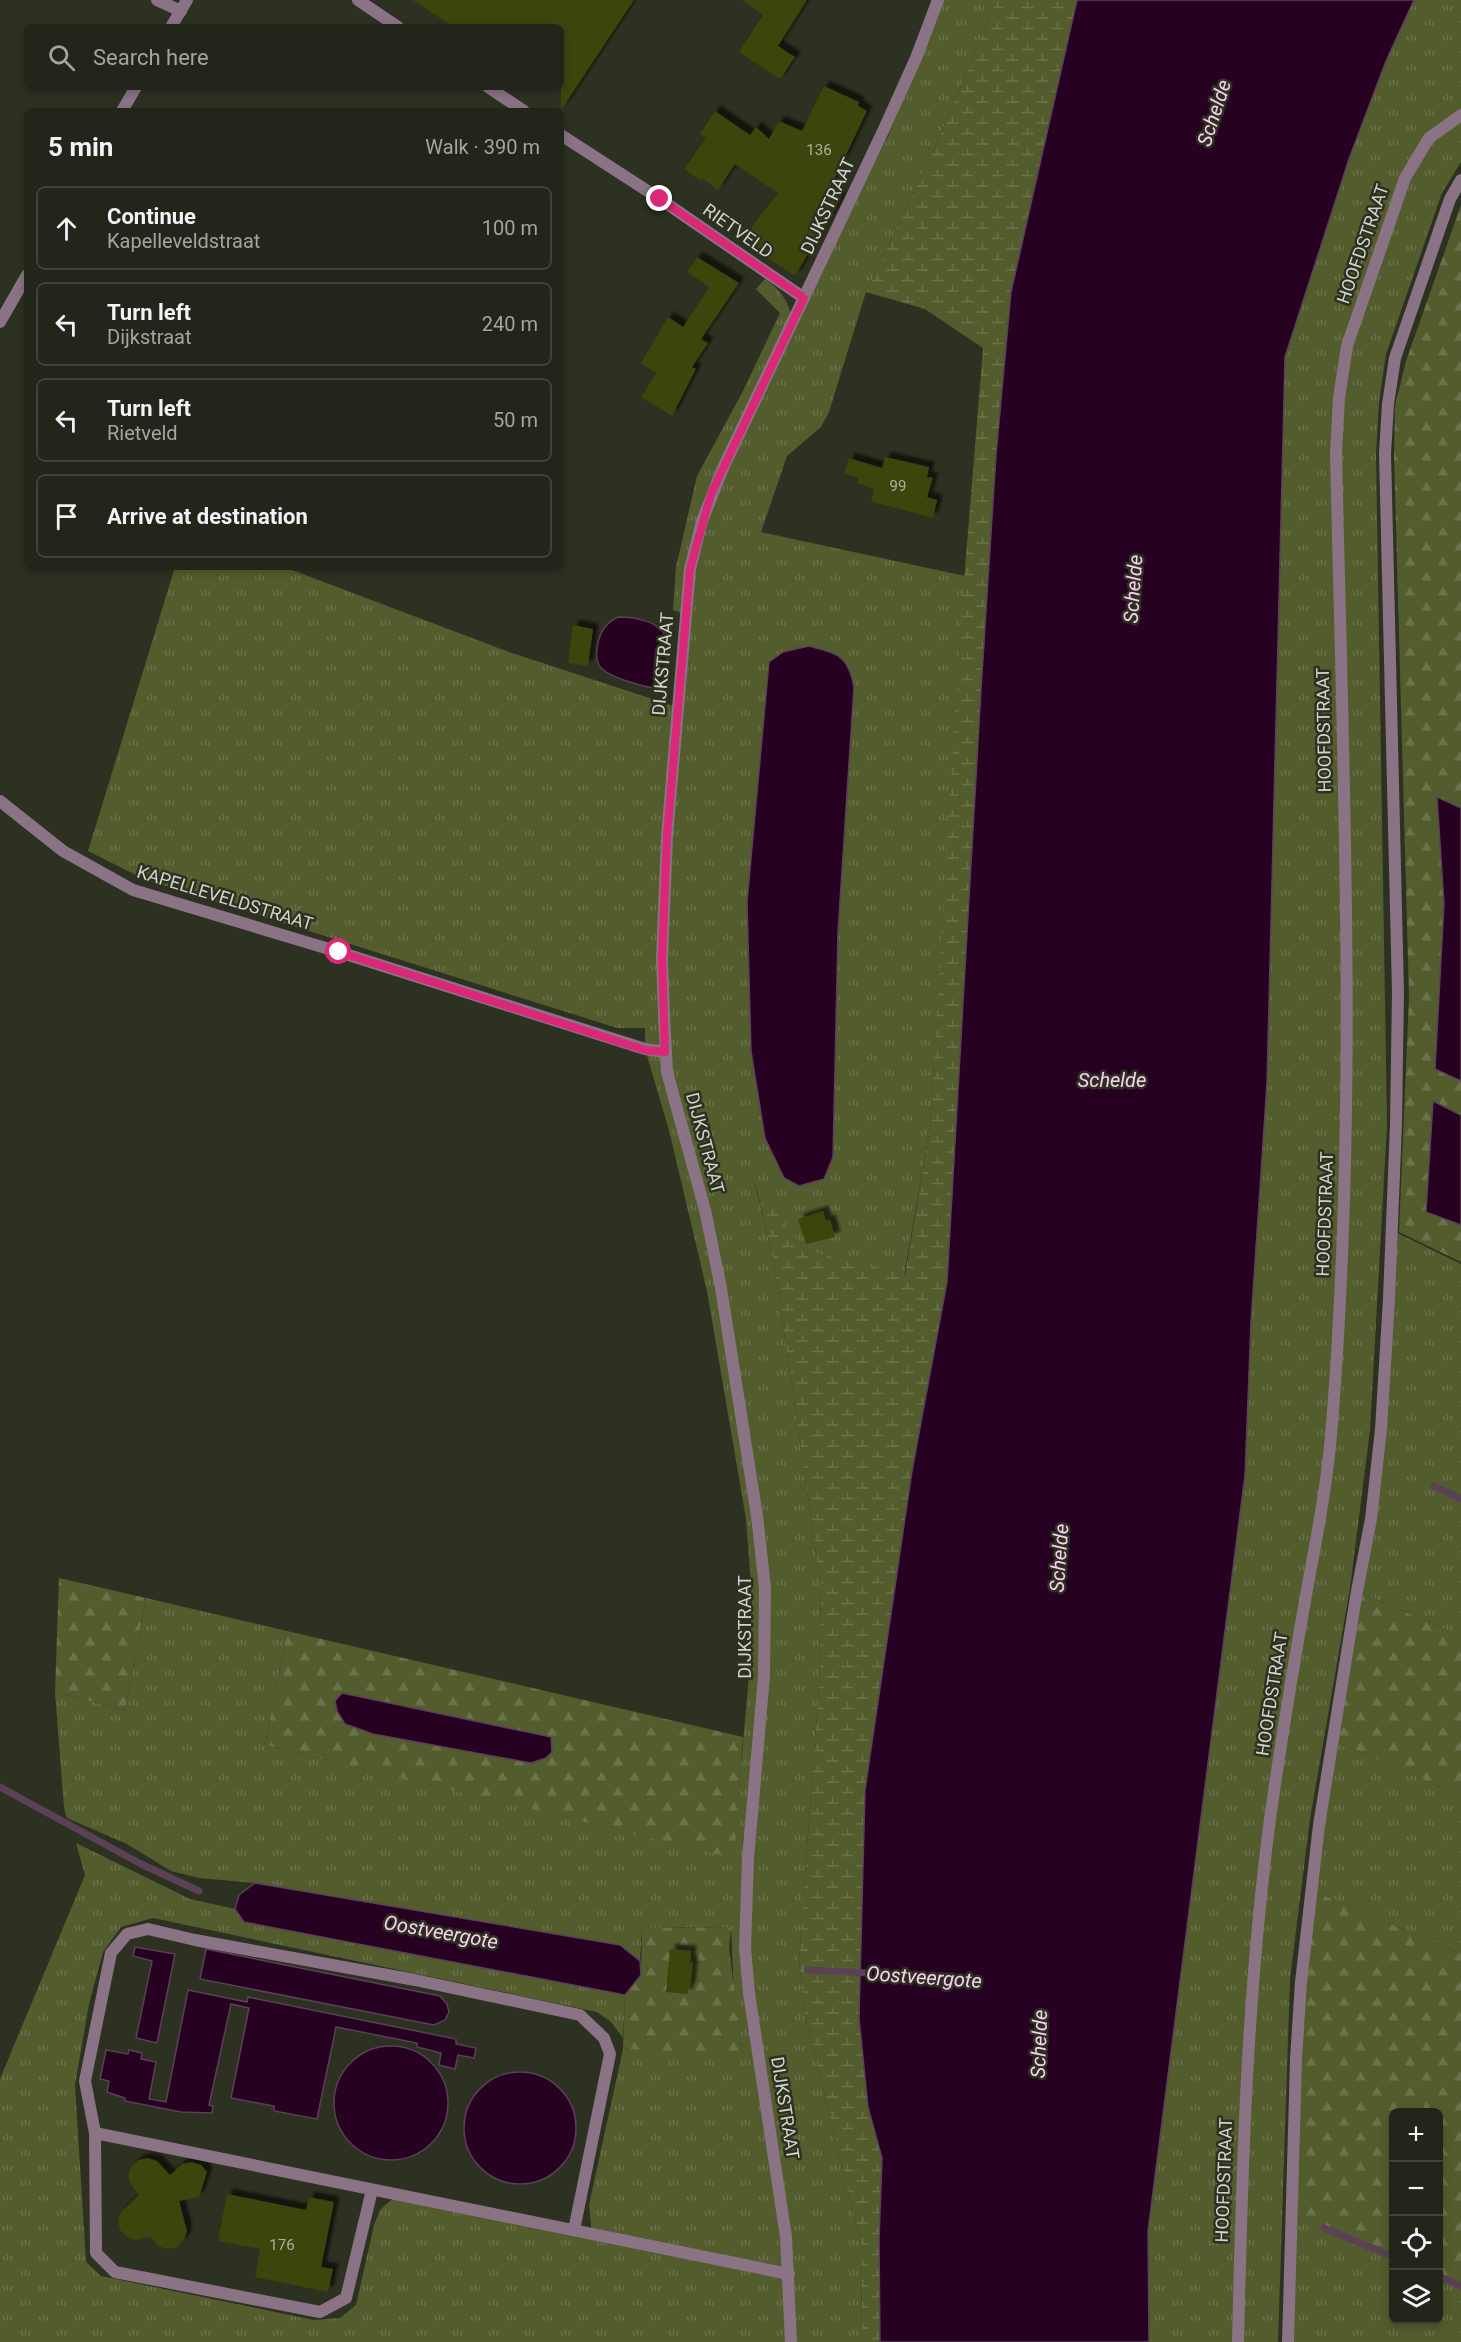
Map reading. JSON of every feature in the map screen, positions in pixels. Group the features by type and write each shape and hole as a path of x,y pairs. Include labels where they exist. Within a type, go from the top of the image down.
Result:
{"street":[{"path":"157,0 184,5 173,24"},
{"path":"358,0 394,24"},
{"name":"DIJKSTRAAT","path":"791,2342 789,2274 784,2225 749,1993 745,1948 748,1858 764,1676 765,1588 757,1516 721,1288 705,1210 667,1072 662,958 667,836 690,569 711,494 916,58 938,0"},
{"path":"125,108 134,90"},
{"path":"492,90 520,108"},
{"name":"HOOFDSTRAAT","path":"1238,2342 1246,2056 1252,1977 1270,1818 1322,1511 1332,1425 1340,1297 1347,1123 1348,993 1336,452 1339,398 1347,346 1405,178 1429,138 1461,115"},
{"name":"RIETVELD","path":"564,137 660,199 804,298"},
{"path":"1288,2342 1295,2082 1301,1982 1319,1825 1371,1519 1381,1429 1389,1299 1396,1124 1398,992 1385,465 1388,404 1395,358 1450,198 1461,180"},
{"path":"0,322 24,280"},
{"name":"KAPELLEVELDSTRAAT","path":"0,801 63,851 133,890 339,952 645,1050 665,1052"},
{"path":"372,2190 346,2298 320,2312 115,2272 96,2253 95,2133 85,2081 111,1953 127,1934 148,1929 195,1940 415,1980 580,2015 604,2038 610,2054 574,2230"},
{"path":"95,2133 789,2274"}],"green space":[{"path":"943,0 997,0 933,152 866,292 829,412 821,427 787,456 761,532 965,576 930,1128 904,1276 804,1250 755,1183 774,1263 821,1587 819,1685 799,1959 805,2016 861,2243 862,2342 0,2342 0,2079 85,1875 76,1843 190,1899 235,1909 244,1922 625,1995 623,2038 611,2022 597,2012 153,1918 121,1927 103,1952 89,2004 75,2085 86,2262 101,2276 314,2320 340,2318 356,2305 374,2225 380,2210 397,2195 592,2234 589,2205 623,2049 743,2054 734,1994 731,1927 642,1928 640,1961 620,1945 255,1883 199,1878 171,1871 127,1844 67,1818 64,1808 55,1692 125,1710 146,1598 287,1631 265,1745 733,1857 749,1675 752,1596 746,1519 707,1291 669,1130 645,1049 645,1028 617,1028 144,879 88,851 174,570 292,570 509,652 677,707 685,614 673,610 676,567 697,476 743,391 780,313 756,289 765,279 781,294 791,314 804,298 888,136"},
{"path":"997,0 1077,0 1011,292 996,455 947,1282 912,1471 865,1790 859,2018 868,2107 882,2158 879,2241 880,2342 862,2342 861,2243 805,2016 799,1959 819,1685 821,1587 774,1263 755,1181 804,1250 905,1275 930,1128 961,617 983,348 925,309 866,292 933,152"},
{"path":"1414,0 1461,0 1461,162 1442,193 1386,354 1379,402 1376,453 1387,1125 1370,1430 1350,1588 1310,1819 1290,1979 1278,2342 1149,2342 1148,2231 1245,1475 1251,1322 1267,1083 1285,357 1349,159 1386,61"},
{"path":"1461,205 1461,808 1437,798 1444,904 1435,1069 1461,1081 1461,1115 1433,1102 1426,1212 1461,1225 1461,1262 1399,1232 1409,996 1394,455 1395,406 1406,361"},
{"path":"1391,1230 1461,1264 1461,1636 1357,1591 1371,1519"},
{"path":"59,1578 146,1598 125,1710 55,1692"},
{"path":"1357,1591 1461,1636 1461,1796 1333,1740"},
{"path":"287,1631 743,1737 734,1858 265,1745"},
{"path":"1333,1740 1461,1796 1461,1954 1311,1890"},
{"path":"1311,1890 1461,1954 1461,2282 1443,2275 1443,2108 1389,2108 1389,2254 1290,2217"},
{"path":"731,1927 729,1949 743,2055 623,2049 625,1995 641,1975 642,1928"},
{"path":"1290,2217 1389,2254 1389,2324 1443,2324 1443,2275 1461,2282 1461,2342 1288,2342"}],"water":[{"name":"Schelde","path":"1077,0 1414,0 1386,61 1349,159 1285,357 1267,1083 1251,1322 1245,1475 1148,2231 1149,2342 880,2342 879,2241 882,2158 868,2107 859,2018 865,1790 912,1471 947,1282 996,455 1011,292"},
{"path":"618,617 647,621 654,624 664,634 668,645 669,681 664,688 629,682 610,674 599,665 597,654 599,638 608,624"},
{"path":"809,646 834,654 845,662 852,676 854,687 838,932 833,1157 824,1179 799,1186 784,1178 765,1138 751,1051 747,902 769,662 783,652"},
{"path":"1437,797 1461,808 1461,1081 1435,1069 1444,904"},
{"path":"1433,1101 1461,1115 1461,1225 1426,1212"},
{"path":"342,1693 551,1737 552,1752 546,1758 531,1763 373,1734 345,1724 337,1711 335,1701"},
{"path":"255,1883 620,1945 640,1961 641,1975 625,1995 244,1922 235,1909 239,1895"},
{"path":"135,1947 175,1954 157,2043 136,2038 152,1961 133,1956"},
{"path":"206,1949 440,1996 447,2004 449,2012 445,2020 434,2025 200,1979"},
{"path":"188,1990 247,2002 248,1997 456,2039 456,2044 476,2048 474,2058 458,2055 455,2069 439,2065 441,2053 417,2047 417,2043 336,2027 317,2119 274,2111 274,2106 231,2098 249,2008 231,2004 209,2105 213,2106 212,2113 181,2112 125,2101 125,2098 107,2092 109,2081 100,2079 106,2050 128,2054 129,2050 142,2053 141,2059 156,2062 149,2099 166,2102"},
{"path":"391,2046 413,2051 431,2063 443,2081 448,2103 443,2125 431,2143 413,2155 391,2160 369,2155 351,2143 339,2125 334,2103 339,2081 351,2063 369,2051"},
{"path":"520,2072 541,2076 560,2088 572,2107 576,2128 572,2149 560,2168 541,2180 520,2184 499,2180 480,2168 468,2149 464,2128 468,2107 480,2088 499,2076"}],"building":[{"path":"413,0 634,0 562,108 564,24 449,24"},
{"path":"742,0 807,0 778,46 795,57 780,79 739,52 763,15"},
{"path":"824,86 859,102 858,106 867,111 829,190 841,198 795,276 741,240 778,193 735,164 718,190 684,169 706,138 700,134 715,111 750,135 756,127 769,139 779,121 802,131"},
{"path":"697,257 739,283 701,339 708,343 692,367 696,369 672,416 641,397 656,373 641,363 668,317 683,327 709,287 687,272"},
{"path":"885,457 929,467 927,477 933,478 927,497 937,500 933,518 871,501 874,489 857,483 859,478 844,473 849,458 882,468"},
{"path":"573,625 593,629 588,666 568,663"},
{"path":"823,1211 826,1221 830,1220 835,1237 806,1244 798,1219"},
{"path":"670,1949 691,1951 690,1962 693,1962 688,1994 666,1992"},
{"path":"148,2158 157,2161 170,2175 182,2164 191,2162 201,2165 207,2172 199,2197 179,2201 187,2231 184,2240 177,2247 167,2249 158,2246 150,2237 136,2240 127,2237 120,2230 118,2221 121,2212 139,2195 131,2185 128,2176 131,2167 138,2160"},
{"path":"227,2194 306,2210 309,2197 334,2202 321,2267 333,2269 328,2292 255,2277 260,2249 218,2241"}],"waterway":[{"path":"1434,1486 1461,1499"},
{"name":"Oostveergote","path":"0,1787 141,1864 199,1891"},
{"name":"Oostveergote","path":"808,1970 868,1973"},
{"path":"1324,2228 1389,2255"},
{"path":"1443,2278 1461,2286"}],"route":[{"path":"339,952 645,1050 665,1052 662,958 667,836 690,569 711,494 804,298 660,199"}]}
